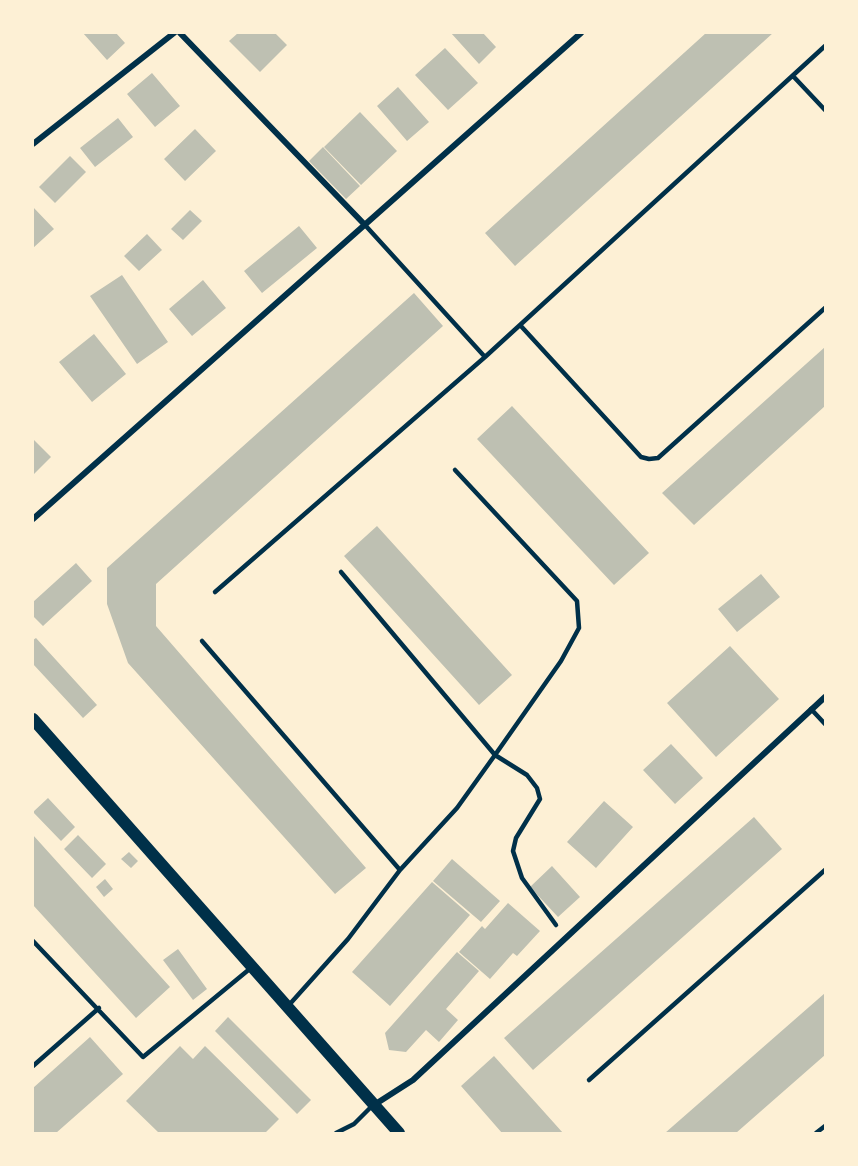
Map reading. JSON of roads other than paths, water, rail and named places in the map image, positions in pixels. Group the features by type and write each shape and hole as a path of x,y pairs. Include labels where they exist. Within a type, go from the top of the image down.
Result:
{"main road":[{"path":"33,719 399,1133"}],"street":[{"path":"33,144 174,33"},
{"path":"180,33 365,225"},
{"path":"33,519 581,33"},
{"path":"374,1105 413,1080 825,697"}],"lane":[{"path":"215,592 485,357 825,46"},
{"path":"793,76 825,110"},
{"path":"365,225 485,357"},
{"path":"520,325 641,457 649,459 658,458 825,308"},
{"path":"287,1007 348,939 400,870 457,808 561,661 579,628 577,601 455,470"},
{"path":"341,572 495,755 526,775 537,788 540,799 516,838 513,850 522,878 556,925"},
{"path":"202,641 400,870"},
{"path":"811,709 825,724"},
{"path":"589,1080 825,870"},
{"path":"33,941 143,1057 252,968"},
{"path":"33,1066 99,1008"},
{"path":"336,1133 354,1124 374,1105"},
{"path":"816,1133 825,1126"}]}
